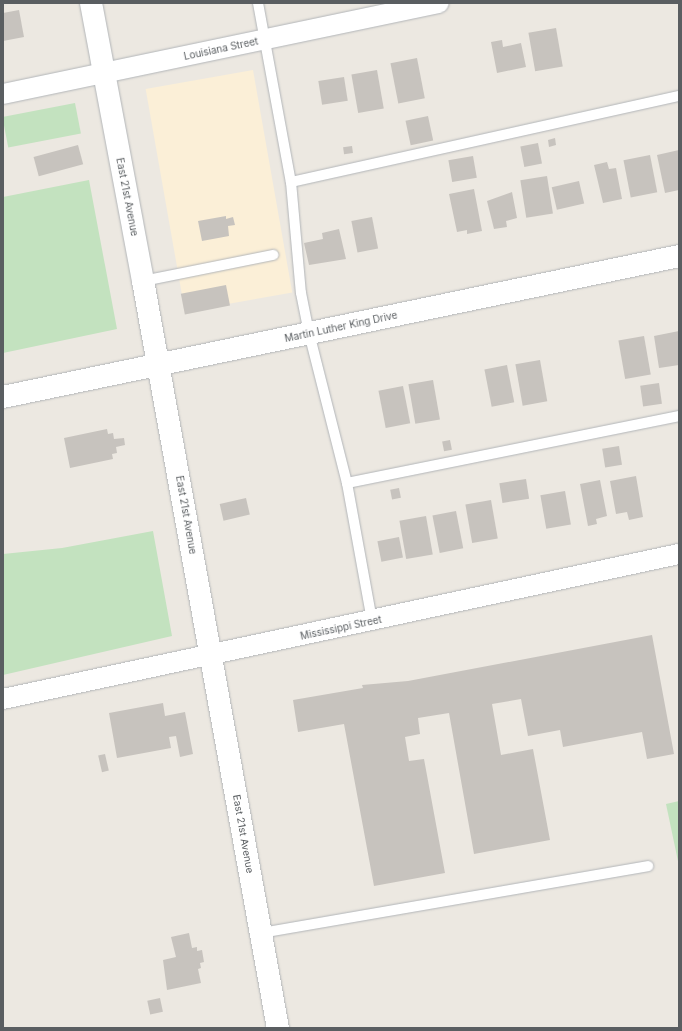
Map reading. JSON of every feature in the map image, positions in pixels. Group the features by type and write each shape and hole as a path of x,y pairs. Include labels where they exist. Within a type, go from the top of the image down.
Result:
{"street":[{"name":"East 21st Avenue","path":"91,3 143,281 278,1028"},
{"name":"Louisiana Street","path":"3,94 439,3"},
{"name":"Martin Luther King Drive","path":"3,397 679,256"},
{"name":"Mississippi Street","path":"3,699 211,656 679,554"}],"lane":[{"path":"258,3 291,182 301,293 309,334 347,483 372,621"},
{"path":"291,182 679,96"},
{"path":"143,281 273,255"},
{"path":"347,483 679,416"},
{"path":"261,933 648,866"}],"shaded area":[{"path":"253,70 292,293 185,311 146,89"}],"green space":[{"path":"75,103 81,133 8,148 3,117"},
{"path":"89,180 117,329 3,353 3,197"},
{"path":"153,531 172,636 3,675 3,554 62,548"},
{"path":"679,801 679,866 666,804"}],"building":[{"path":"19,10 24,37 3,41 3,13"},
{"path":"556,28 563,66 535,71 528,33"},
{"path":"502,40 503,47 521,43 526,67 497,73 491,42"},
{"path":"417,58 425,98 398,103 390,63"},
{"path":"377,70 384,108 358,113 351,75"},
{"path":"344,77 348,101 322,105 318,81"},
{"path":"428,116 433,140 411,145 406,121"},
{"path":"555,138 556,145 549,147 548,140"},
{"path":"538,143 542,164 524,167 520,146"},
{"path":"78,145 83,164 39,176 34,157"},
{"path":"352,146 353,153 344,154 343,147"},
{"path":"679,150 679,190 665,193 657,155"},
{"path":"650,155 657,192 631,197 623,160"},
{"path":"473,156 477,178 452,182 448,160"},
{"path":"607,162 609,169 616,168 622,199 603,203 594,165"},
{"path":"547,176 553,214 526,218 520,180"},
{"path":"579,181 584,203 557,210 552,187"},
{"path":"474,189 482,231 467,234 467,230 457,232 449,194"},
{"path":"512,192 517,218 506,221 507,227 494,229 487,201"},
{"path":"226,216 226,219 233,217 235,225 228,226 229,236 202,241 198,221"},
{"path":"372,217 378,248 357,252 351,221"},
{"path":"339,229 346,259 309,265 304,243 323,239 322,233"},
{"path":"226,285 230,306 185,314 181,294"},
{"path":"679,331 679,365 659,368 654,336"},
{"path":"644,336 651,374 625,379 618,341"},
{"path":"540,360 547,401 523,406 515,364"},
{"path":"507,365 514,402 492,407 484,369"},
{"path":"433,380 440,419 415,424 408,384"},
{"path":"659,383 662,404 643,406 640,386"},
{"path":"403,386 410,423 386,428 378,391"},
{"path":"107,429 108,434 113,433 114,439 124,438 125,445 116,447 117,453 112,454 113,459 70,468 64,438"},
{"path":"450,440 452,450 444,451 442,442"},
{"path":"619,446 622,465 605,467 602,449"},
{"path":"636,476 643,517 629,520 627,512 616,514 610,481"},
{"path":"526,479 529,499 502,503 499,483"},
{"path":"600,480 607,516 596,519 597,524 588,526 580,484"},
{"path":"399,488 401,498 392,500 390,490"},
{"path":"565,491 571,524 546,529 540,495"},
{"path":"246,498 250,515 224,521 220,504"},
{"path":"491,500 498,538 472,543 465,505"},
{"path":"456,511 463,548 440,553 432,516"},
{"path":"426,516 433,554 406,559 399,521"},
{"path":"399,537 403,558 381,562 377,541"},
{"path":"652,635 674,754 647,759 642,732 563,747 560,730 528,736 521,699 492,704 501,755 533,749 550,840 474,854 449,713 418,718 420,734 405,737 409,761 424,759 445,873 374,886 344,724 298,732 293,700 363,688 362,685 408,681"},
{"path":"163,703 165,716 185,712 193,754 180,757 176,736 169,737 171,748 117,758 109,713"},
{"path":"105,754 109,771 102,772 98,756"},
{"path":"189,933 192,948 197,947 197,951 202,950 204,962 200,963 201,968 198,969 201,983 167,990 163,960 176,957 171,937"},
{"path":"160,998 163,1012 150,1014 147,1001"}]}
